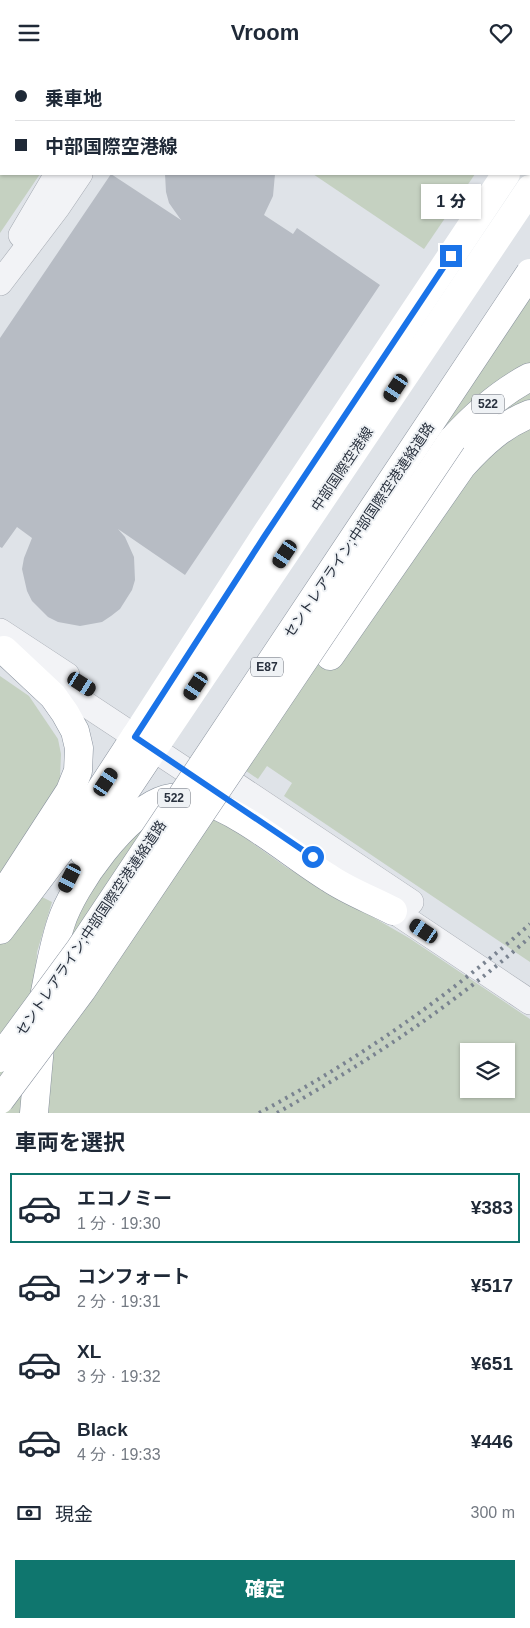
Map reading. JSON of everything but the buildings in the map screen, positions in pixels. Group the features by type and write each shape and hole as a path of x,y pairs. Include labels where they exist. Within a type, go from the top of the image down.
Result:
{"main road":[{"name":"中部国際空港線","path":"149,736 264,537 505,175"},
{"name":"中部国際空港線","path":"149,736 530,189"},
{"name":"セントレアライン;中部国際空港連絡道路","path":"0,1058 34,1014 85,941 530,273"},
{"name":"522","path":"452,440 493,399 530,377"},
{"name":"522","path":"82,990 148,911 248,770 296,707 452,478 486,441 510,423 530,413"},
{"name":"セントレアライン;中部国際空港連絡道路","path":"0,1100 82,990 452,440"},
{"path":"0,899 70,791 78,771 79,748 75,731 53,696 1,643"},
{"name":"522","path":"0,930 149,736"},
{"name":"522","path":"44,997 43,965 46,941 62,893 149,736"},
{"name":"522","path":"34,1113 44,997 61,922 86,875 114,839 148,808 167,799 187,798 202,801 230,813 332,880 393,911"}],"street":[{"path":"0,272 56,175"},
{"path":"0,283 57,208 79,175"},
{"path":"1,643 530,981"},
{"path":"149,736 393,911 530,1002"}],"green space":[{"path":"0,175 39,175 0,233"},
{"path":"314,175 474,175 424,249"},
{"path":"530,292 530,406 493,453 530,428 530,962 284,796 292,783 267,766 258,779 220,753"},
{"path":"0,676 29,696 58,739 61,754 60,779 54,796 0,880"},
{"path":"209,812 286,867 409,938 530,1019 530,1113 0,1113 0,944 36,894 52,902 37,952 30,1080 51,1081 49,1064 53,993 83,891 135,829"}],"railway":[{"path":"259,1113 366,1050 467,977 530,924"},
{"path":"277,1113 343,1074 408,1032 471,986 530,937"}],"route":[{"path":"313,857 135,737 264,537 451,256"}]}
